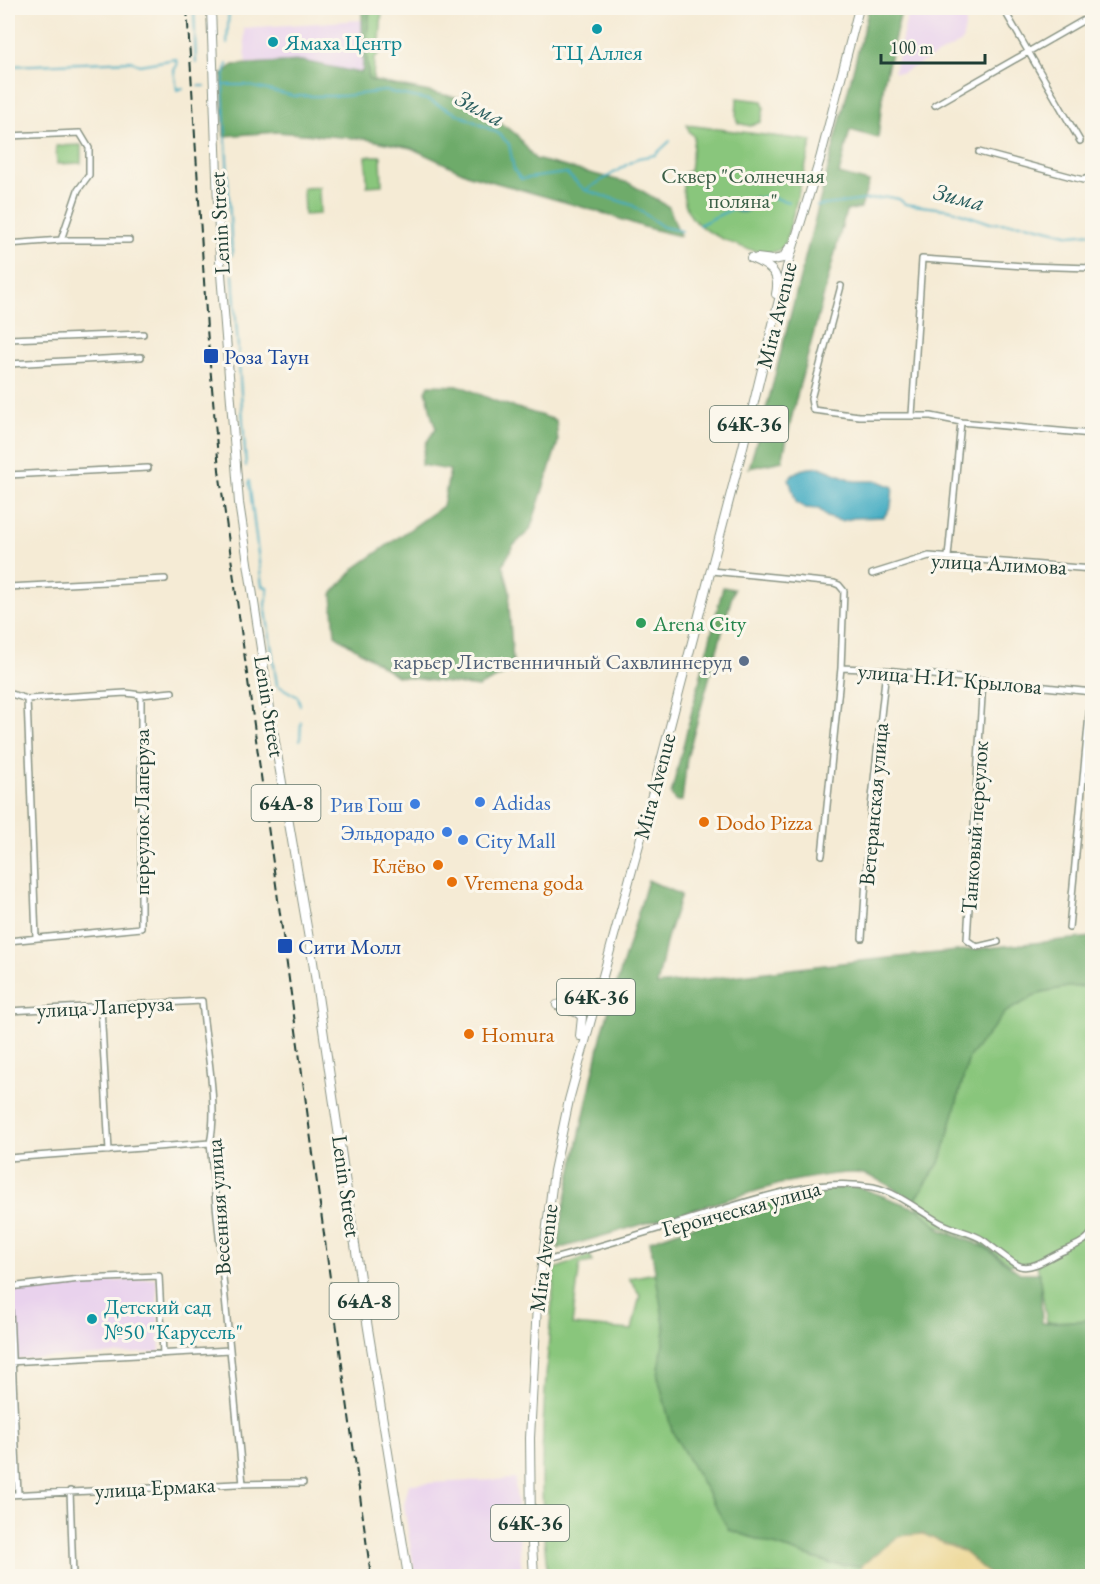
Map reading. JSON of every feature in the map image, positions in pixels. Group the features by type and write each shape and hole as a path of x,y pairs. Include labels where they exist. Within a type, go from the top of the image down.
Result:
{"main road":[{"name":"Lenin Street","path":"211,8 220,261 239,503 408,1576"},
{"name":"Mira Avenue","path":"534,1576 530,1438 536,1324 554,1171 578,1064 711,572 787,267 820,159 859,8"},
{"path":"751,258 773,260 783,258 802,217"},
{"path":"751,258 787,267"},
{"path":"751,258 771,268 777,279 778,285 770,317 771,331"},
{"path":"555,1005 586,998 594,987 598,972 608,952"},
{"path":"555,1005 593,1008"},
{"path":"555,1005 578,1013 582,1017 582,1029 577,1047 578,1064"}],"street":[{"path":"1003,8 1080,141"},
{"path":"935,105 1091,16 1092,19"},
{"path":"8,136 81,133 89,148 89,174 78,190 61,240"},
{"path":"979,152 1083,180 1092,176"},
{"path":"8,244 61,240 129,240"},
{"path":"912,415 922,259 1092,268"},
{"path":"842,286 811,399 813,410 859,416 931,416 961,422 1092,434"},
{"path":"8,339 143,334"},
{"path":"8,364 141,357"},
{"path":"948,557 961,422"},
{"path":"8,476 148,468"},
{"name":"улица Алимова","path":"872,574 929,556 1092,569"},
{"name":"улица Н.И. Крылова","path":"711,572 840,585 844,591 842,668 886,670 1092,692"},
{"path":"8,587 165,579"},
{"path":"822,855 842,668"},
{"name":"Ветеранская улица","path":"862,938 871,807 886,670"},
{"name":"Танковый переулок","path":"983,680 967,940 977,947 998,942"},
{"path":"1069,928 1092,683"},
{"path":"8,693 27,699 172,692"},
{"name":"переулок Лаперуза","path":"36,938 141,928 141,695"},
{"path":"8,940 36,938 27,699"},
{"name":"улица Лаперуза","path":"8,1011 202,1001"},
{"name":"Весенняя улица","path":"202,1001 213,1129 210,1143 243,1484"},
{"path":"101,1007 109,1150"},
{"path":"8,1158 210,1143"},
{"name":"Героическая улица","path":"542,1262 789,1191 827,1185 877,1188 941,1223 980,1238 1020,1266 1031,1266 1050,1258 1076,1245 1092,1232"},
{"path":"8,1263 10,1362 18,1494"},
{"path":"9,1287 80,1279 159,1276 163,1354"},
{"path":"10,1362 230,1350"},
{"name":"улица Ермака","path":"8,1495 303,1483"},
{"path":"70,1491 73,1576"}],"shaded area":[{"path":"909,8 958,8 966,22 962,42 902,73 894,72"},
{"name":"Ямаха Центр","path":"362,20 363,70 360,73 302,61 246,63 244,28"},
{"path":"156,1278 160,1352 15,1359 11,1289"},
{"path":"515,1479 522,1576 415,1576 404,1505 409,1484"}],"green space":[{"path":"362,8 370,8 366,48 369,80 465,99 516,134 535,159 629,183 669,207 680,236 469,175 411,148 366,139 277,132 224,136 222,75 233,65 302,61 360,73 363,70"},
{"path":"370,8 382,8 381,51 374,59 373,81 368,77 366,48"},
{"path":"869,8 902,8 884,82 878,138 850,130 839,174 869,182 861,208 846,211 782,461 749,468 771,391"},
{"path":"737,98 762,101 764,108 761,122 750,126 738,123"},
{"name":"Сквер \"Солнечная поляна\"","path":"687,125 812,141 786,241 780,249 768,252 745,248 708,231 692,218 683,191 684,173 690,171 694,137"},
{"path":"81,145 81,163 57,164 56,146"},
{"path":"366,156 381,156 382,185 367,186"},
{"path":"319,187 320,214 304,215 303,188"},
{"path":"429,385 461,386 495,401 556,420 558,442 530,530 513,546 503,565 510,592 513,664 507,673 478,687 397,676 335,635 332,594 355,568 443,506 450,470 421,465 426,443 436,428 426,391"},
{"path":"723,587 734,589 687,758 682,801 675,801 671,794"},
{"path":"648,880 681,895 667,938 657,985 1092,937 1092,986 1068,987 1042,992 1006,1012 969,1057 941,1160 914,1202 870,1176 856,1173 825,1175 787,1182 558,1249 563,1211 602,1033"},
{"path":"1092,986 1092,1320 1047,1322 1037,1264 1010,1264 979,1242 931,1223 914,1202 941,1160 969,1057 1005,1012 1042,992 1068,987"},
{"path":"856,1186 920,1210 941,1230 984,1247 1020,1273 1040,1273 1042,1323 1092,1320 1092,1576 991,1576 964,1552 899,1536 861,1566 832,1564 729,1530 672,1431 658,1376 665,1330 650,1241 748,1207 812,1190"},
{"path":"590,1255 592,1262 580,1264 572,1325 632,1330 640,1295 629,1278 656,1273 665,1330 658,1376 672,1431 729,1530 831,1564 861,1566 863,1576 548,1576 544,1538 542,1461 545,1384 555,1269"}],"sand":[{"path":"923,1534 964,1552 991,1576 863,1576 861,1566 899,1536"}],"water":[{"path":"756,197 753,206 747,211 739,212 730,208"},
{"path":"820,467 854,481 878,481 893,487 891,506 884,517 841,521 827,517 819,509 805,508 796,502 789,479 799,471"}],"waterway":[{"path":"194,8 196,63"},
{"path":"227,44 229,8"},
{"name":"Зима","path":"8,66 132,61 139,65 176,59 177,65 174,70 177,90 183,88"},
{"path":"227,64 223,84 232,255"},
{"name":"Зима","path":"222,85 245,85 294,96 343,96 385,91 428,100 498,133 509,144 514,170 521,179 566,173 585,190 632,205 663,227 682,231"},
{"name":"Зима","path":"198,86 205,86"},
{"path":"586,190 638,158 655,155 670,141"},
{"name":"Зима","path":"754,200 767,196 789,202"},
{"name":"Зима","path":"817,206 889,197 899,199 905,204 952,210 990,223 1026,224 1071,235 1092,233"},
{"name":"Зима","path":"699,225 732,209"},
{"path":"233,275 246,466"},
{"path":"249,481 262,586 267,587 268,593 265,604 277,685 298,697 300,705"},
{"path":"300,740 301,722"}],"railway":[{"path":"187,8 207,329 219,470 371,1576"}],"place":[{"name":"ТЦ Аллея","path":"597,29"},
{"name":"Ямаха Центр","path":"273,42"},
{"name":"Роза Таун","path":"211,356"},
{"name":"Arena City","path":"641,623"},
{"name":"карьер Лиственничный Сахвлиннеруд","path":"744,661"},
{"name":"Adidas","path":"480,802"},
{"name":"Рив Гош","path":"415,804"},
{"name":"Dodo Pizza","path":"704,822"},
{"name":"Эльдорадо","path":"447,832"},
{"name":"City Mall","path":"463,840"},
{"name":"Клёво","path":"438,865"},
{"name":"Vremena goda","path":"452,882"},
{"name":"Сити Молл","path":"285,946"},
{"name":"Homura","path":"469,1034"},
{"name":"Детский сад №50 \"Карусель\"","path":"92,1319"}]}
